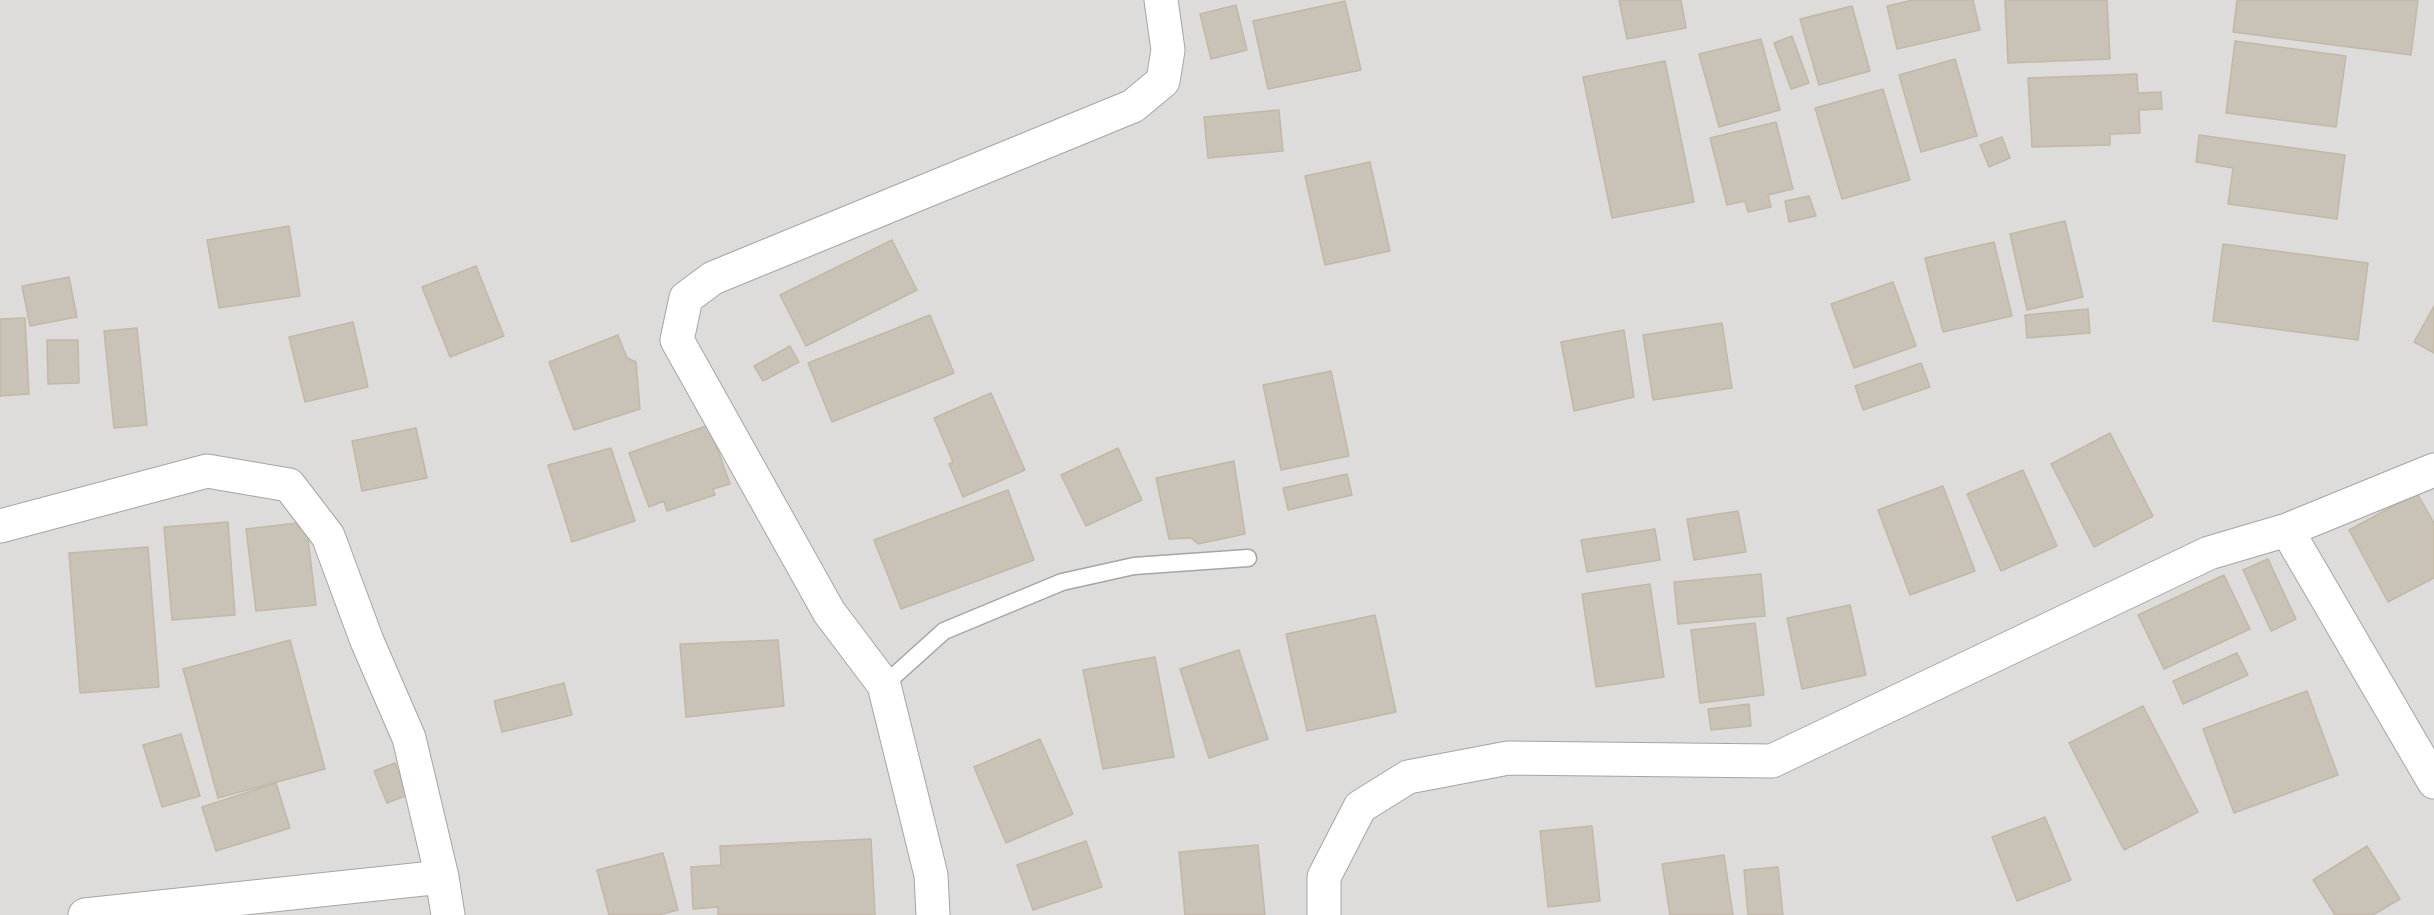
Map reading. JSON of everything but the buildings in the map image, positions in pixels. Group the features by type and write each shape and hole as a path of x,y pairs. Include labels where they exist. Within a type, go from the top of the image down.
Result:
{"street":[{"path":"933,915 932,875 884,685 829,612 677,340 686,298 713,278 1133,106 1163,81 1168,50 1161,0"},
{"path":"1324,915 1324,877 1360,807 1408,777 1508,758 1772,761 2209,553 2287,530 2434,470"},
{"path":"0,526 207,471 289,485 328,536 368,641 409,738 442,877 448,915"},
{"path":"2287,530 2434,782"},
{"path":"85,915 442,877"}],"lane":[{"path":"884,685 944,631 1062,582 1134,566 1248,558"}],"shaded area":[{"path":"0,0 2434,0 2434,915 0,915"}]}
